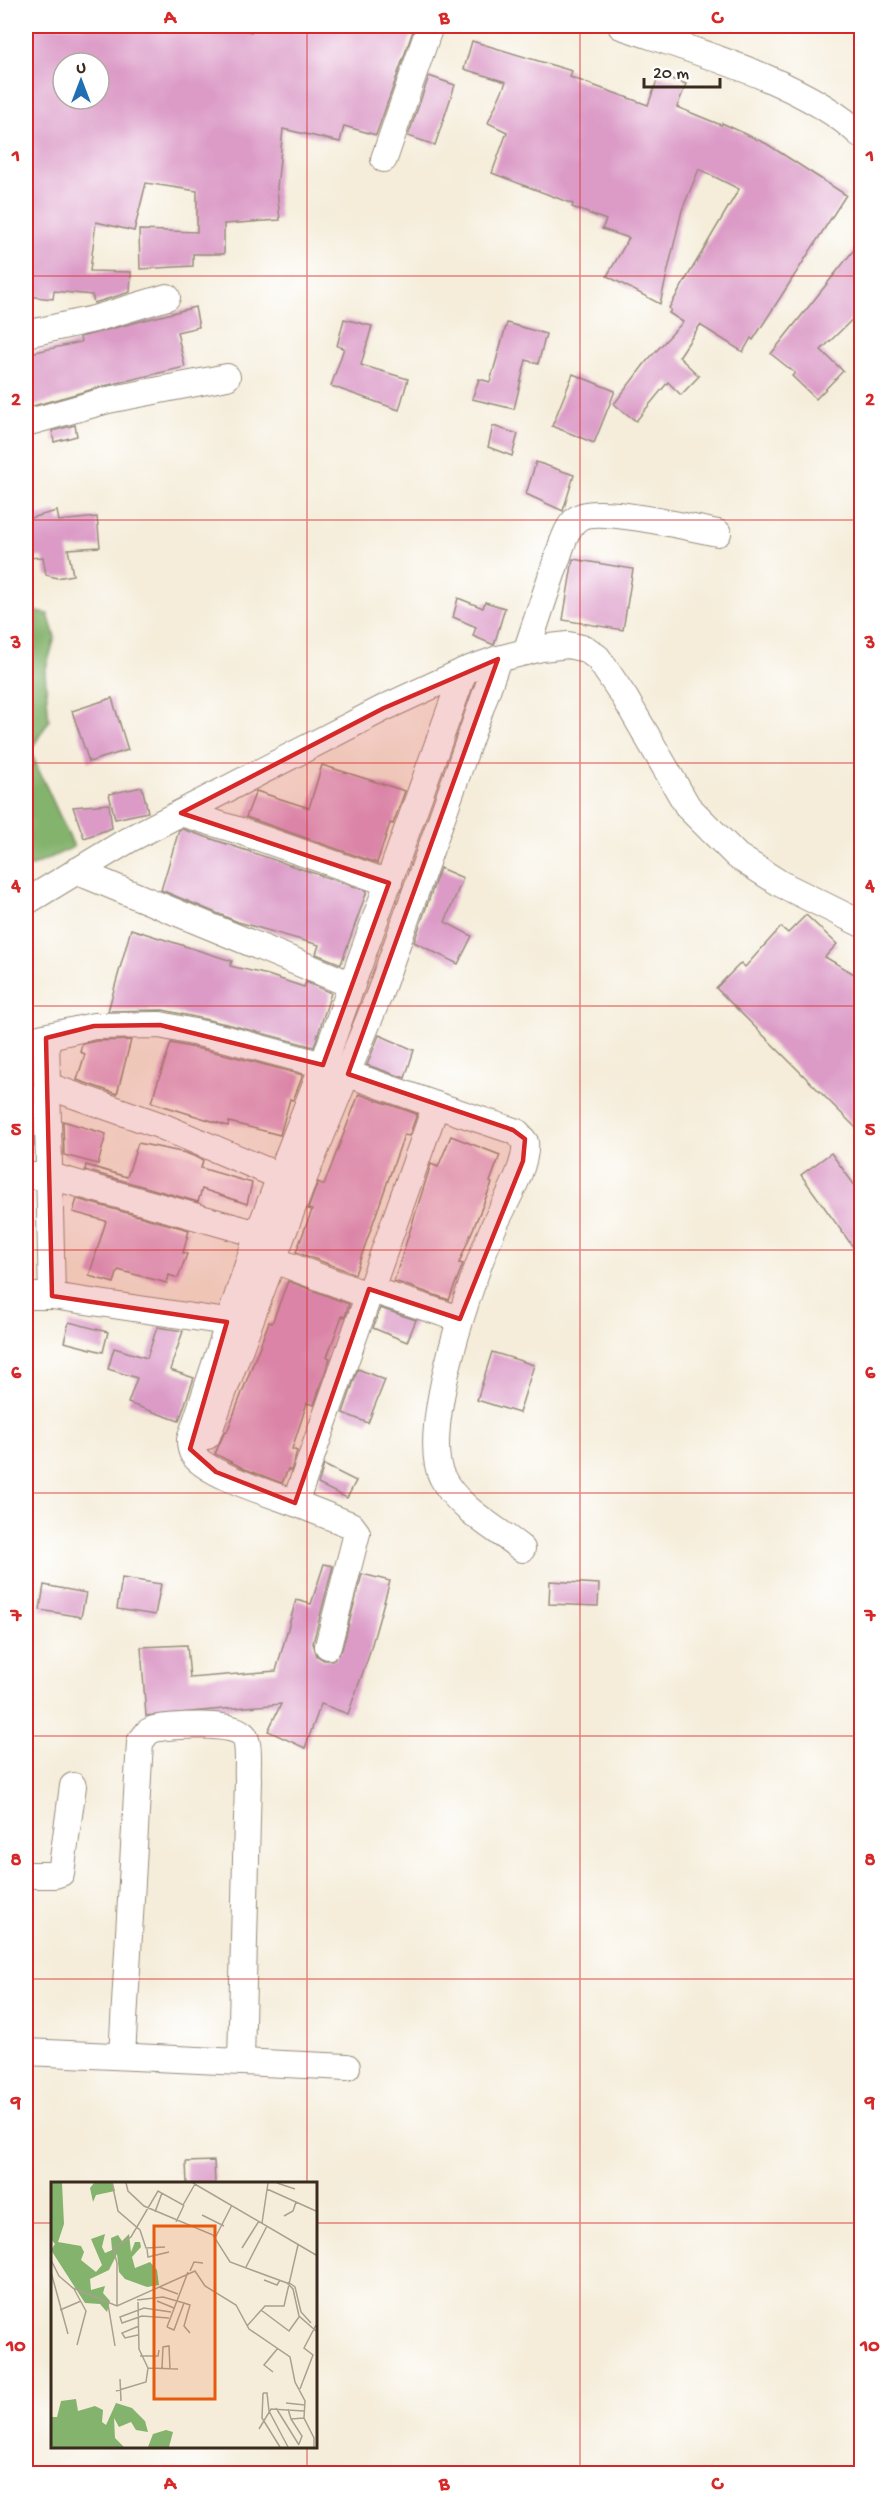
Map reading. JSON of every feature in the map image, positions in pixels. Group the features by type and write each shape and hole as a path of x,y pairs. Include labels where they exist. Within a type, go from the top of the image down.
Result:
{"street":[{"path":"384,159 430,26"},
{"path":"621,26 729,63 772,81 817,104 861,136"},
{"path":"26,334 94,319 168,297"},
{"path":"26,423 108,400 226,377"},
{"path":"526,652 562,544 569,528 580,517 592,513 617,515 718,533"},
{"path":"26,902 130,839 384,708 464,671 498,659 551,646 568,645 592,652 614,680 688,807 737,856 781,884 861,924"},
{"path":"328,1646 357,1533 351,1525 224,1475 198,1459 192,1452 190,1440 227,1322 258,1234 290,1181 348,1074 383,984 498,659"},
{"path":"198,1459 274,1260 290,1181 323,1065 464,671"},
{"path":"181,813 389,883"},
{"path":"76,871 352,985"},
{"path":"52,1296 38,1176 48,1086 36,1040 94,1026 160,1026 227,1039 323,1065 517,1132 523,1136 526,1145 523,1161 492,1230 460,1319 438,1415 436,1444 439,1471 457,1498 522,1549"},
{"path":"48,1086 159,1125 290,1181"},
{"path":"295,1503 436,1105"},
{"path":"38,1176 258,1234"},
{"path":"274,1260 368,1292 460,1319"},
{"path":"26,1296 52,1296 227,1322"},
{"path":"122,2056 140,1742 148,1732 159,1728 222,1726 241,1731 245,1737 248,1779 241,2062"},
{"path":"26,1875 61,1873 73,1786"},
{"path":"26,2052 347,2067"}],"highlighted area":[{"path":"498,659 348,1074 513,1130 525,1139 523,1161 460,1319 369,1289 295,1503 216,1472 190,1449 227,1322 52,1296 46,1038 94,1026 160,1025 323,1065 389,883 181,813 384,708"}],"green space":[{"path":"26,610 48,614 55,637 45,672 49,721 30,751 74,847 26,869"}],"building":[{"path":"26,26 231,26 251,32 252,26 406,26 414,28 376,135 344,126 340,142 283,129 277,188 280,220 224,224 224,254 193,254 193,266 140,269 139,230 197,232 197,191 146,183 134,231 96,222 90,271 131,272 130,292 94,303 92,295 54,291 53,299 26,296"},
{"path":"472,41 572,71 570,77 648,105 659,75 686,84 677,107 721,125 722,123 767,144 846,195 743,352 700,325 679,357 699,376 681,395 668,382 636,421 614,404 646,362 683,322 669,313 671,310 669,308 739,189 699,169 682,210 660,304 607,276 629,238 602,229 606,220 572,207 573,204 492,173 507,132 488,123 506,82 464,69"},
{"path":"429,76 455,85 435,145 408,136"},
{"path":"861,241 861,311 821,350 843,371 816,399 792,376 795,373 771,354"},
{"path":"195,307 199,327 177,332 185,367 104,386 26,408 26,354 81,342 80,337"},
{"path":"344,319 372,326 361,365 408,379 399,410 331,386 344,348 337,346"},
{"path":"507,323 546,334 538,364 526,360 514,409 472,399 479,379 490,382"},
{"path":"573,374 615,391 594,443 552,426"},
{"path":"75,425 77,436 54,442 52,431"},
{"path":"493,426 518,434 512,456 488,447"},
{"path":"536,462 574,475 563,511 526,494"},
{"path":"57,511 59,521 97,517 100,547 68,549 73,575 57,578 46,575 43,557 26,558 26,519"},
{"path":"573,559 633,569 623,630 563,620"},
{"path":"458,598 483,608 485,602 505,608 494,645 473,636 476,627 453,617"},
{"path":"112,698 128,750 89,762 72,711"},
{"path":"322,765 405,791 393,824 390,823 377,863 246,817 256,791 309,808"},
{"path":"142,787 148,812 115,819 109,794"},
{"path":"109,804 112,828 84,838 73,807"},
{"path":"182,829 367,891 341,964 316,954 319,945 238,922 161,890 179,830"},
{"path":"440,868 463,878 445,922 472,936 458,964 414,942"},
{"path":"806,915 837,944 825,957 861,978 861,1133 716,988 741,963 745,967 781,927 788,933"},
{"path":"131,929 232,961 230,966 304,987 306,982 331,993 314,1047 163,1010 108,1011"},
{"path":"379,1035 414,1050 405,1078 367,1065"},
{"path":"131,1040 117,1094 77,1080 85,1054 80,1052 82,1044 96,1041"},
{"path":"171,1043 303,1075 293,1100 290,1099 280,1135 229,1122 228,1126 151,1102"},
{"path":"359,1094 417,1114 409,1136 404,1135 355,1274 296,1252 312,1210 308,1209 318,1182 324,1185"},
{"path":"26,1111 33,1113 34,1146 26,1144"},
{"path":"63,1121 106,1134 98,1164 64,1155"},
{"path":"451,1136 500,1155 490,1182 492,1183 459,1263 463,1264 449,1300 394,1281 431,1164 438,1167"},
{"path":"138,1143 186,1153 203,1160 201,1168 252,1183 247,1204 202,1189 198,1202 85,1170 86,1165 127,1177"},
{"path":"831,1153 861,1194 861,1258 801,1175"},
{"path":"77,1199 189,1230 183,1253 187,1254 178,1278 169,1275 167,1283 118,1270 114,1283 89,1276 106,1221 73,1212"},
{"path":"288,1281 349,1304 345,1317 342,1316 327,1357 330,1358 314,1405 307,1403 292,1449 297,1451 291,1471 288,1469 282,1483 245,1469 215,1454 225,1431 227,1432 269,1322 272,1323"},
{"path":"380,1308 416,1320 407,1342 373,1328"},
{"path":"69,1322 108,1332 103,1352 64,1342"},
{"path":"157,1327 183,1331 170,1370 194,1378 179,1421 128,1403 137,1378 108,1369 114,1348 147,1358"},
{"path":"492,1352 534,1365 519,1413 477,1400"},
{"path":"358,1369 385,1380 368,1423 343,1413"},
{"path":"324,1465 356,1481 347,1498 318,1484"},
{"path":"324,1564 333,1566 313,1643 317,1656 324,1660 333,1660 342,1650 362,1574 390,1581 368,1658 348,1714 321,1704 305,1748 268,1731 281,1704 146,1716 141,1647 187,1645 190,1678 276,1671 296,1600 311,1604"},
{"path":"122,1578 161,1584 155,1615 117,1609"},
{"path":"550,1581 599,1584 598,1606 549,1604"},
{"path":"44,1585 86,1593 81,1617 40,1610"},
{"path":"214,2161 215,2182 187,2182 186,2162"}]}
